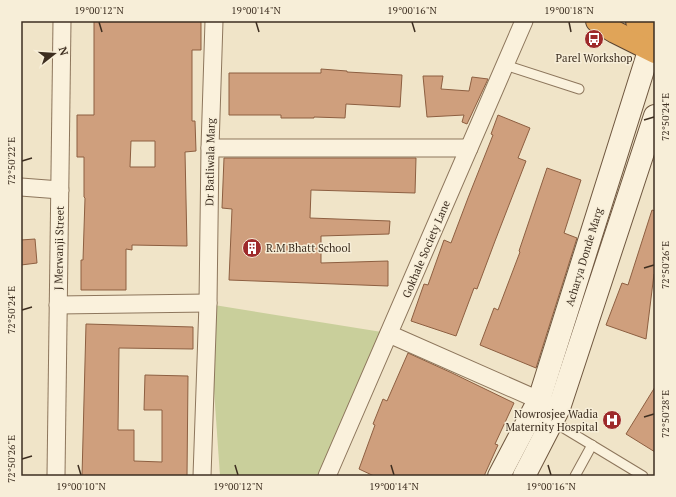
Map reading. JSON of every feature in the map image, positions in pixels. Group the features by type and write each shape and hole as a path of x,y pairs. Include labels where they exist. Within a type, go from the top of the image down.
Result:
{"highway":[{"path":"637,21 654,41"},
{"path":"610,25 654,41"}],"main road":[{"name":"Acharya Donde Marg","path":"499,476 550,410 654,41"},
{"name":"Acharya Donde Marg","path":"524,476 550,410 655,116"}],"street":[{"name":"J Merwanji Street","path":"56,476 62,21"},
{"name":"Dr Batliwala Marg","path":"202,476 208,302 210,148 214,21"},
{"name":"Gokhale Society Lane","path":"327,476 524,21"},
{"path":"210,148 469,148"},
{"path":"21,187 60,190"},
{"path":"58,305 208,302"},
{"path":"389,334 550,410"}],"lane":[{"path":"505,65 579,89"},
{"path":"550,410 592,445 644,476"},
{"path":"575,476 592,445"}],"green space":[{"path":"208,304 388,333 317,476 220,476"}],"building":[{"path":"94,21 201,21 201,50 192,50 192,121 195,121 196,151 185,152 187,246 132,245 132,250 126,249 126,290 81,290 81,260 83,260 85,198 84,157 77,157 77,115 94,115","holes":["131,141 155,141 155,167 130,167"]},
{"path":"321,69 402,75 400,107 346,104 345,118 281,118 281,115 229,115 229,73 321,73"},
{"path":"423,76 443,76 441,89 469,91 472,77 488,79 467,124 462,122 464,115 427,117"},
{"path":"498,115 530,128 518,158 526,161 477,289 474,288 456,336 411,321 424,284 428,285 444,240 451,243 493,135 491,134"},
{"path":"224,158 416,158 415,193 311,190 310,218 390,221 389,234 321,236 321,263 388,261 388,286 229,280 232,209 222,208"},
{"path":"547,168 581,180 564,233 577,238 536,368 480,345 494,308 498,310 520,252 519,251"},
{"path":"652,210 655,211 655,275 654,274 646,339 606,325 622,283 628,285"},
{"path":"35,239 37,263 21,265 21,240"},
{"path":"86,324 193,327 193,349 119,348 118,430 134,430 134,461 162,462 162,410 144,410 145,375 188,376 187,476 82,476"},
{"path":"408,353 514,403 495,444 498,445 484,476 374,476 359,469 375,425 373,424 383,399 387,401"},
{"path":"655,387 655,452 626,434"}],"place":[{"name":"Parel Workshop","path":"594,39"},
{"name":"R.M Bhatt School","path":"252,248"},
{"name":"Nowrosjee Wadia Maternity Hospital","path":"612,420"}]}
